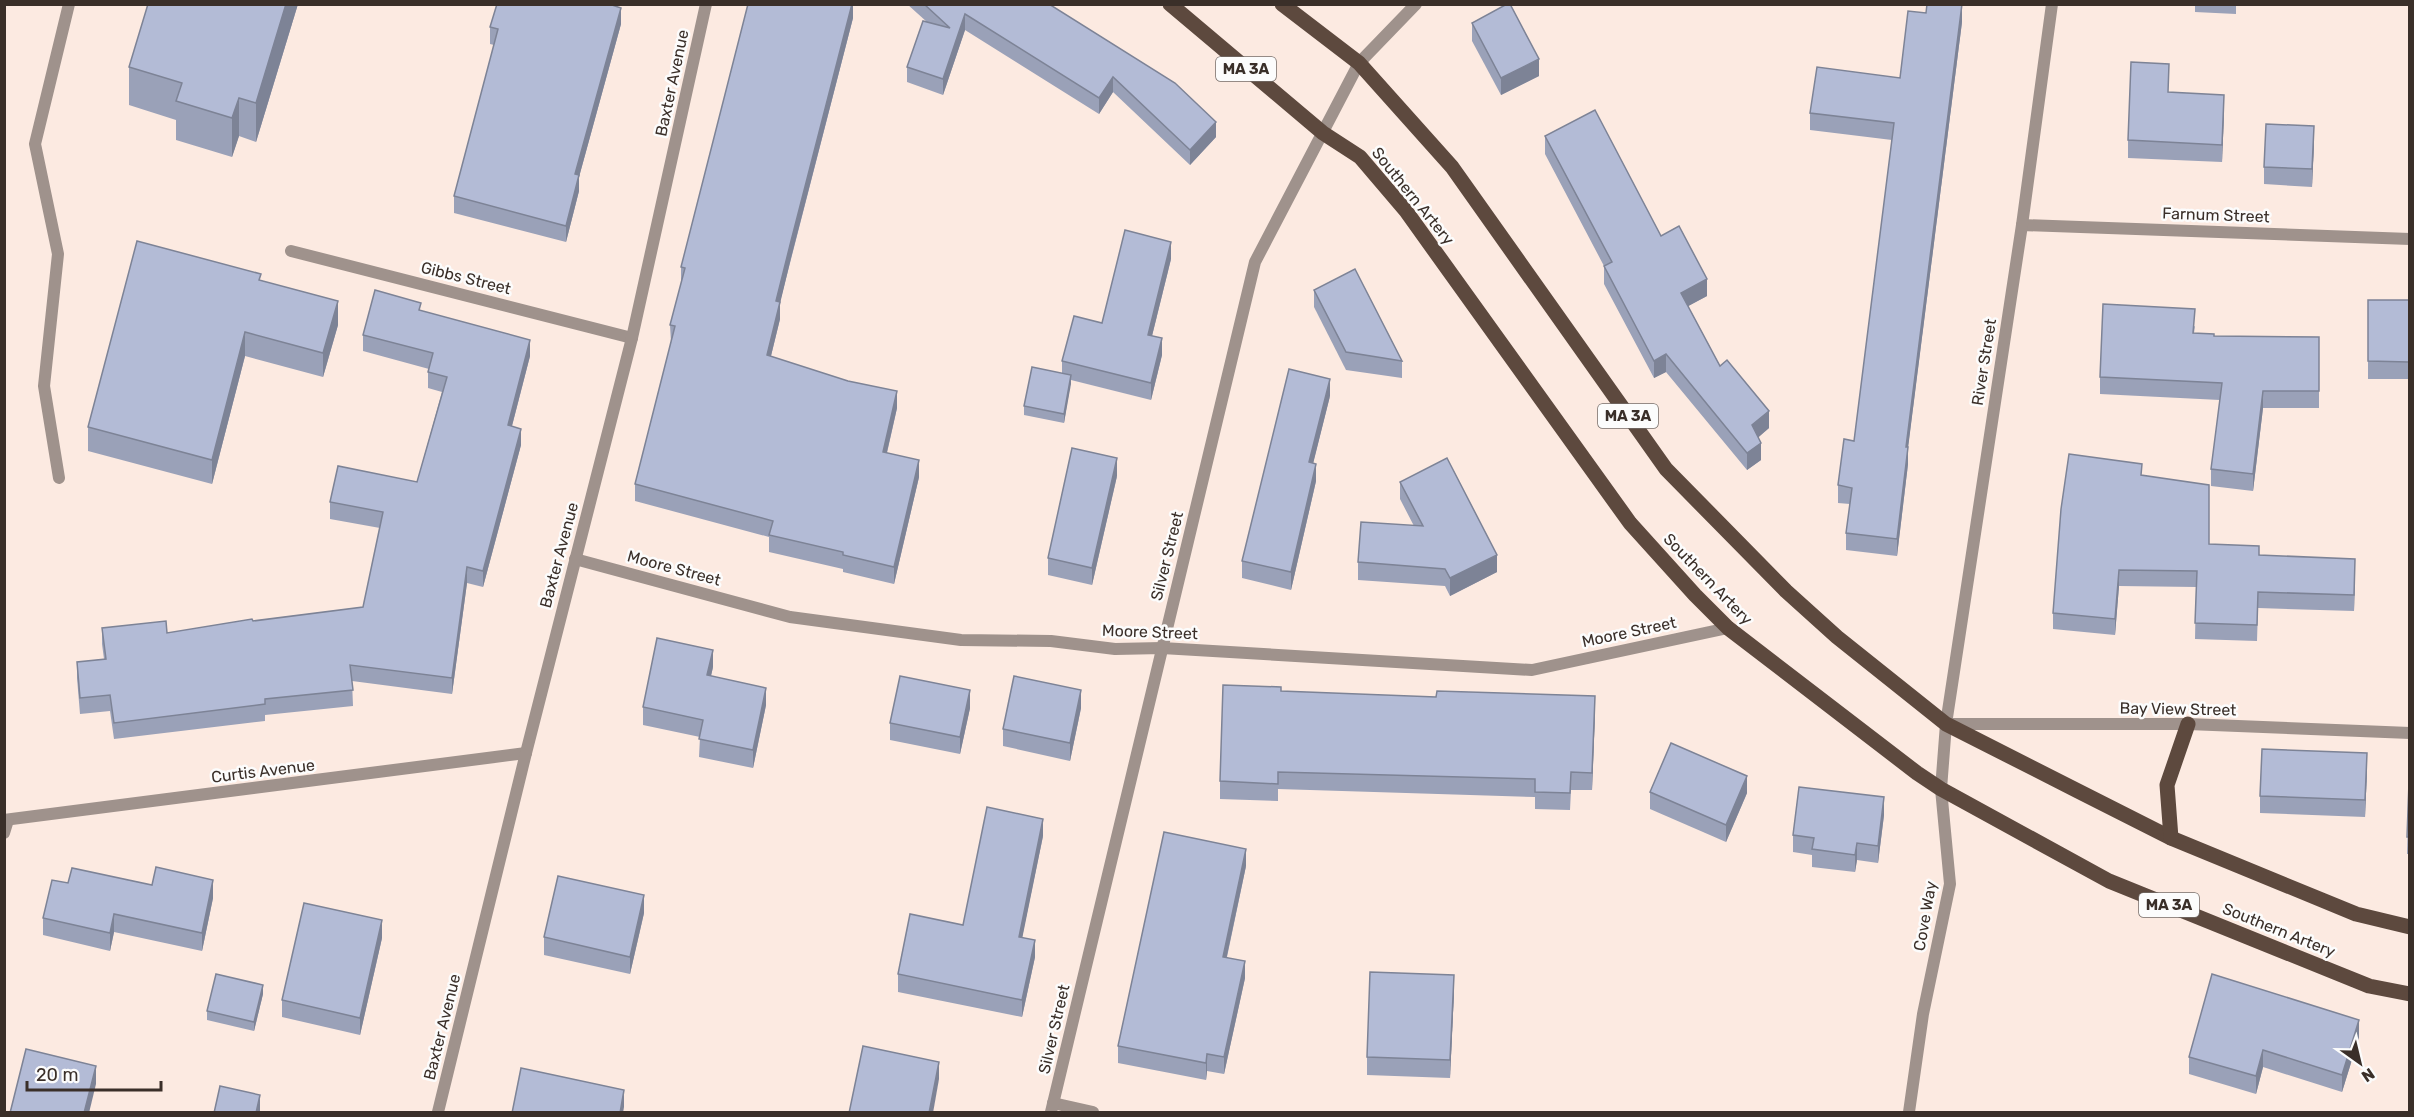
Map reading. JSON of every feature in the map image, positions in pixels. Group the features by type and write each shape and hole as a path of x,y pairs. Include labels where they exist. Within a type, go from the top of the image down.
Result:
{"main road":[{"name":"Southern Artery","path":"1170,4 1323,133 1360,157 1406,211 1630,523 1728,628 1941,789 2109,881 2368,986 2409,994"},
{"name":"MA 3A","path":"1282,4 1359,63 1452,167 1666,469 1786,591 1837,637 1946,724 2171,838 2356,914 2409,927"},
{"path":"2171,838 2167,785 2188,724"}],"street":[{"path":"59,478 44,386 58,254 35,144 69,4"},
{"name":"Baxter Avenue","path":"438,1113 525,753 632,338 706,4"},
{"name":"Silver Street","path":"1052,1108 1255,262 1359,63 1416,4"},
{"name":"River Street","path":"1946,724 2022,225 2052,4"},
{"name":"Farnum Street","path":"2022,225 2409,239"},
{"name":"Gibbs Street","path":"291,251 632,338"},
{"name":"Moore Street","path":"575,559 790,617 961,640 1051,641 1115,648 1162,648 1532,670 1728,628"},
{"name":"Bay View Street","path":"1946,724 2188,724 2409,733"},
{"name":"Cove Way","path":"1909,1113 1923,1014 1950,884 1941,789 1946,724"},
{"name":"Curtis Avenue","path":"6,820 525,753"},
{"path":"4,833 6,820"},
{"path":"1052,1108 1093,1113"}],"building":[{"path":"148,4 286,4 256,103 239,98 232,118 176,101 182,83 129,67"},
{"path":"497,4 609,4 621,8 575,174 579,175 566,226 454,196 498,29 490,27"},
{"path":"748,4 852,4 776,301 780,302 767,355 848,381 897,391 883,452 919,460 894,567 843,555 843,552 769,535 773,521 635,484 675,326 670,325 685,268 681,267"},
{"path":"924,4 1049,4 1175,83 1216,122 1190,150 1113,77 1099,98 965,14 943,79 907,67 923,21 950,28"},
{"path":"1510,4 1539,59 1501,78 1472,23"},
{"path":"1927,4 1962,4 1906,447 1908,447 1897,539 1846,533 1852,488 1838,485 1844,439 1854,441 1894,123 1810,113 1817,67 1900,78 1908,11 1926,13"},
{"path":"2131,62 2169,64 2168,92 2224,95 2222,145 2128,140"},
{"path":"1595,110 1661,236 1679,226 1707,279 1681,293 1720,366 1727,360 1769,411 1752,425 1761,443 1747,453 1666,354 1654,361 1604,266 1612,262 1545,136"},
{"path":"2266,124 2314,126 2312,169 2264,167"},
{"path":"1125,230 1171,242 1148,335 1162,338 1151,383 1062,361 1074,316 1102,323"},
{"path":"137,241 261,274 259,280 338,301 323,353 245,332 212,460 88,427"},
{"path":"1355,269 1402,361 1346,352 1314,290"},
{"path":"375,290 421,303 419,310 530,340 508,425 521,429 483,571 467,567 452,678 350,665 353,690 265,699 265,704 114,723 110,695 80,698 77,662 106,659 102,628 166,621 167,633 252,619 253,621 363,607 383,512 330,502 338,466 417,482 447,377 428,372 433,353 363,335"},
{"path":"2368,300 2409,300 2409,362 2368,361"},
{"path":"2103,304 2195,309 2193,333 2214,334 2214,336 2319,337 2319,391 2263,391 2253,474 2211,469 2222,383 2100,377"},
{"path":"1032,367 1071,375 1064,414 1024,406"},
{"path":"1289,369 1330,379 1309,462 1316,464 1291,572 1242,561"},
{"path":"1072,448 1117,458 1092,568 1048,558"},
{"path":"2069,454 2142,464 2141,475 2209,485 2209,544 2259,546 2259,555 2355,559 2354,595 2258,592 2257,625 2195,623 2197,571 2119,570 2115,619 2053,613 2061,509"},
{"path":"1447,458 1497,555 1450,578 1445,569 1358,562 1361,522 1423,526 1400,482"},
{"path":"657,638 713,650 707,675 766,688 753,750 699,739 703,720 643,707"},
{"path":"900,676 970,690 960,737 890,723"},
{"path":"1014,676 1081,690 1070,743 1003,729"},
{"path":"1223,685 1281,687 1281,691 1436,697 1437,691 1595,696 1592,773 1571,772 1570,793 1535,792 1535,779 1278,772 1278,784 1220,781"},
{"path":"1671,743 1747,776 1726,825 1650,792"},
{"path":"2262,749 2367,753 2365,800 2260,796"},
{"path":"2409,782 2409,837 2407,837"},
{"path":"1799,787 1884,797 1878,846 1857,843 1855,855 1812,849 1814,838 1793,835"},
{"path":"987,807 1043,819 1019,937 1035,940 1022,1000 898,974 910,914 963,925"},
{"path":"1164,832 1246,849 1223,957 1245,961 1224,1057 1207,1054 1206,1063 1118,1046"},
{"path":"156,867 213,880 202,933 114,914 110,933 43,918 52,880 68,883 72,868 152,885"},
{"path":"558,876 644,895 630,957 544,937"},
{"path":"304,903 382,920 360,1018 282,1000"},
{"path":"1370,972 1454,975 1450,1060 1367,1057"},
{"path":"216,974 263,985 254,1022 207,1011"},
{"path":"2212,974 2359,1020 2342,1075 2263,1050 2256,1076 2189,1057"},
{"path":"863,1046 939,1062 929,1113 849,1113"},
{"path":"26,1049 96,1066 84,1113 10,1113"},
{"path":"521,1068 624,1090 620,1113 512,1113"},
{"path":"220,1086 260,1095 256,1113 214,1113"}]}
